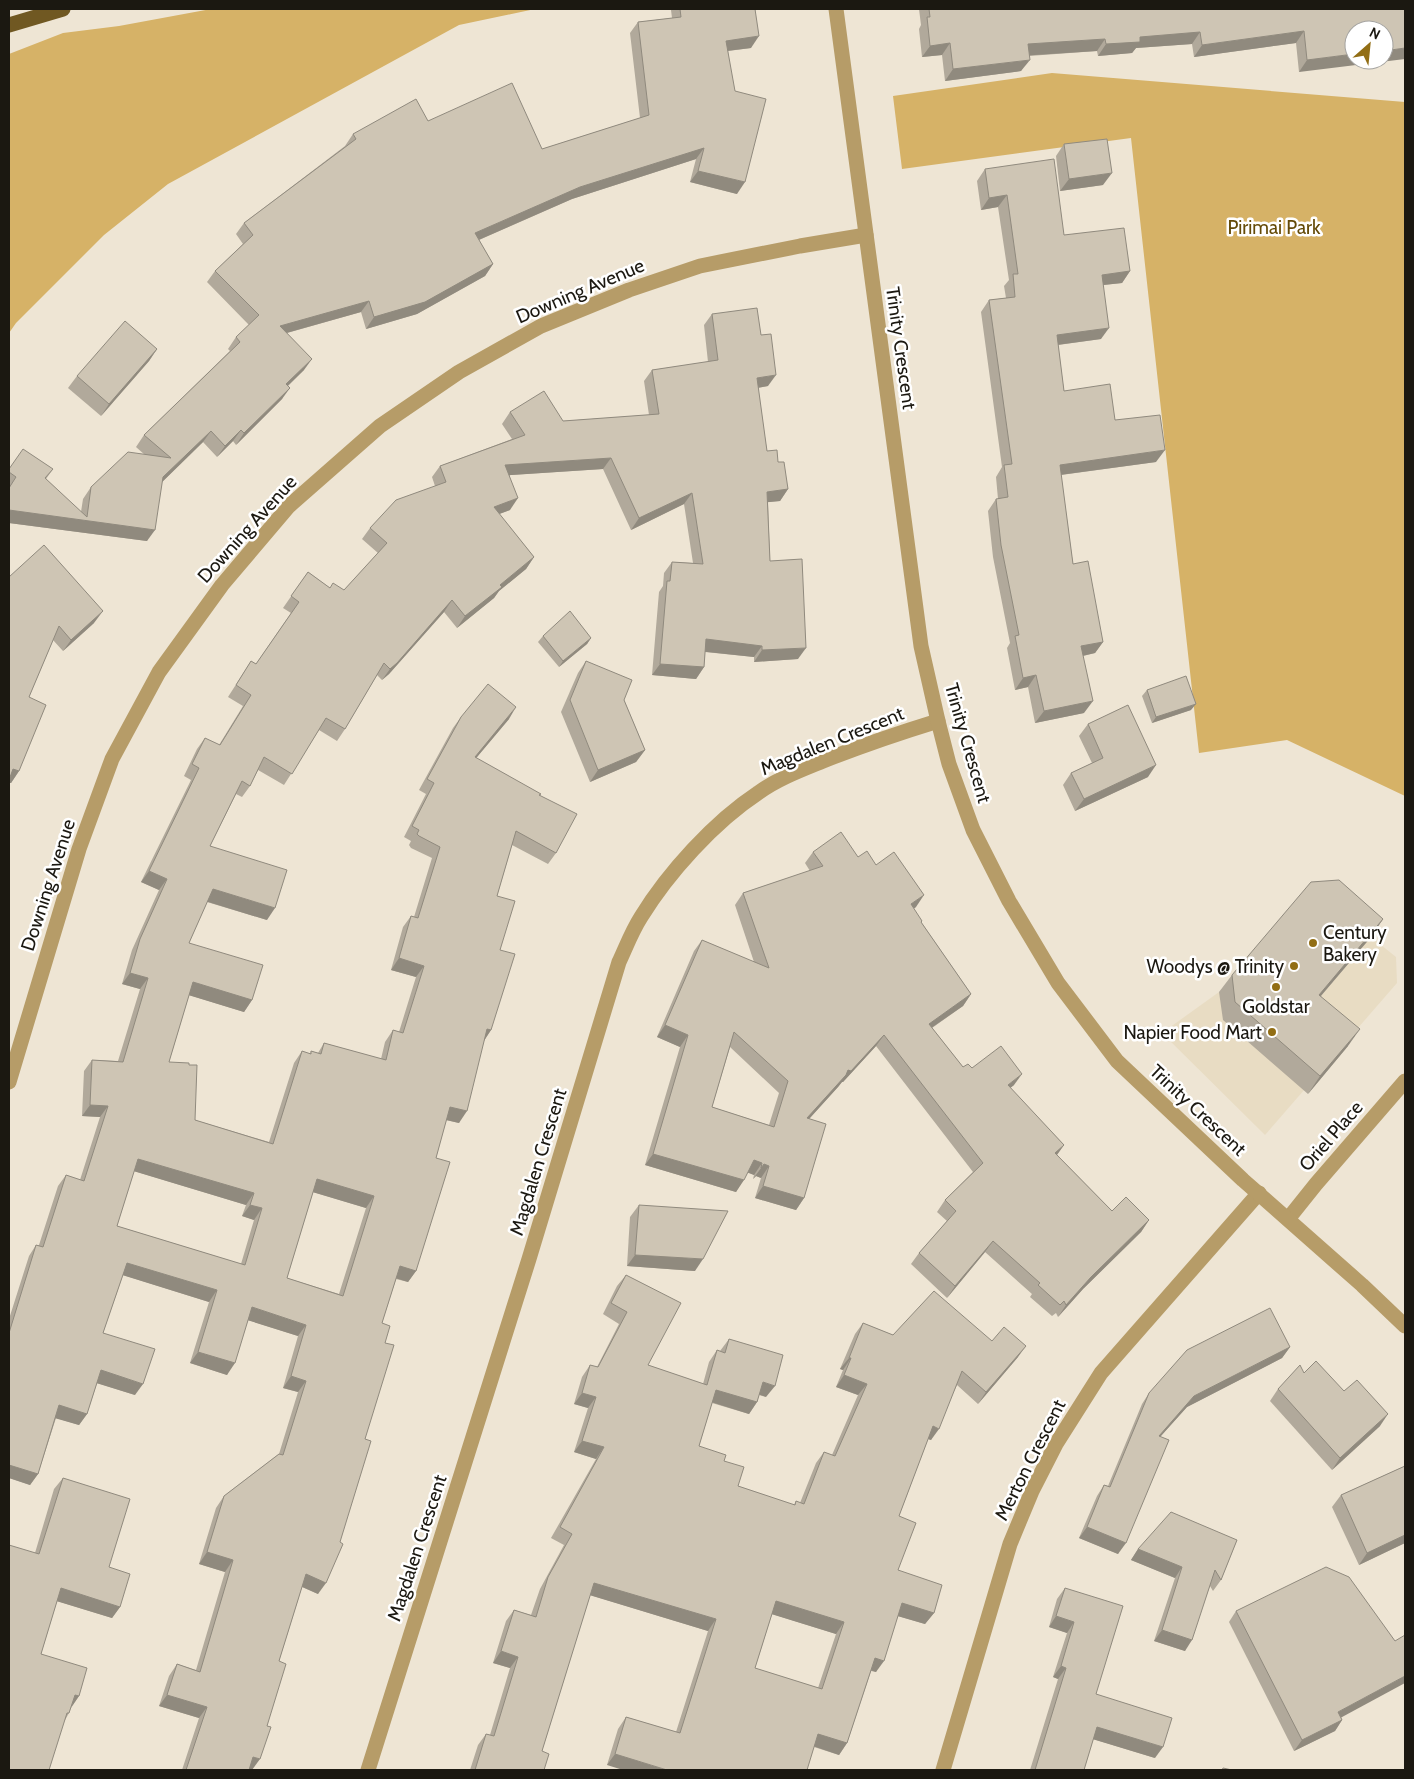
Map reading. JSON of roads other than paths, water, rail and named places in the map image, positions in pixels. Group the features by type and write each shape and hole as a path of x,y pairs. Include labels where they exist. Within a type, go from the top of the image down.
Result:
{"highway":[{"path":"9,25 63,9"}],"street":[{"name":"Trinity Crescent","path":"836,9 921,646 949,764 973,830 1009,900 1058,983 1117,1061 1405,1326"},
{"name":"Downing Avenue","path":"9,1082 80,849 112,760 159,672 222,585 290,506 380,426 459,372 541,326 629,290 700,266 866,235"},
{"name":"Magdalen Crescent","path":"368,1770 526,1269 620,962 641,917 688,855 720,824 758,793 794,773 836,756 874,741 938,721"},
{"name":"Oriel Place","path":"1288,1219 1405,1081"},
{"name":"Merton Crescent","path":"943,1770 1010,1544 1032,1491 1056,1444 1101,1373 1260,1193"}],"place":[{"name":"Century Bakery","path":"1313,943"},
{"name":"Woodys @ Trinity","path":"1294,966"},
{"name":"Goldstar","path":"1276,987"},
{"name":"Napier Food Mart","path":"1272,1032"}],"park label":[{"name":"Pirimai Park","path":"1274,227"}]}
